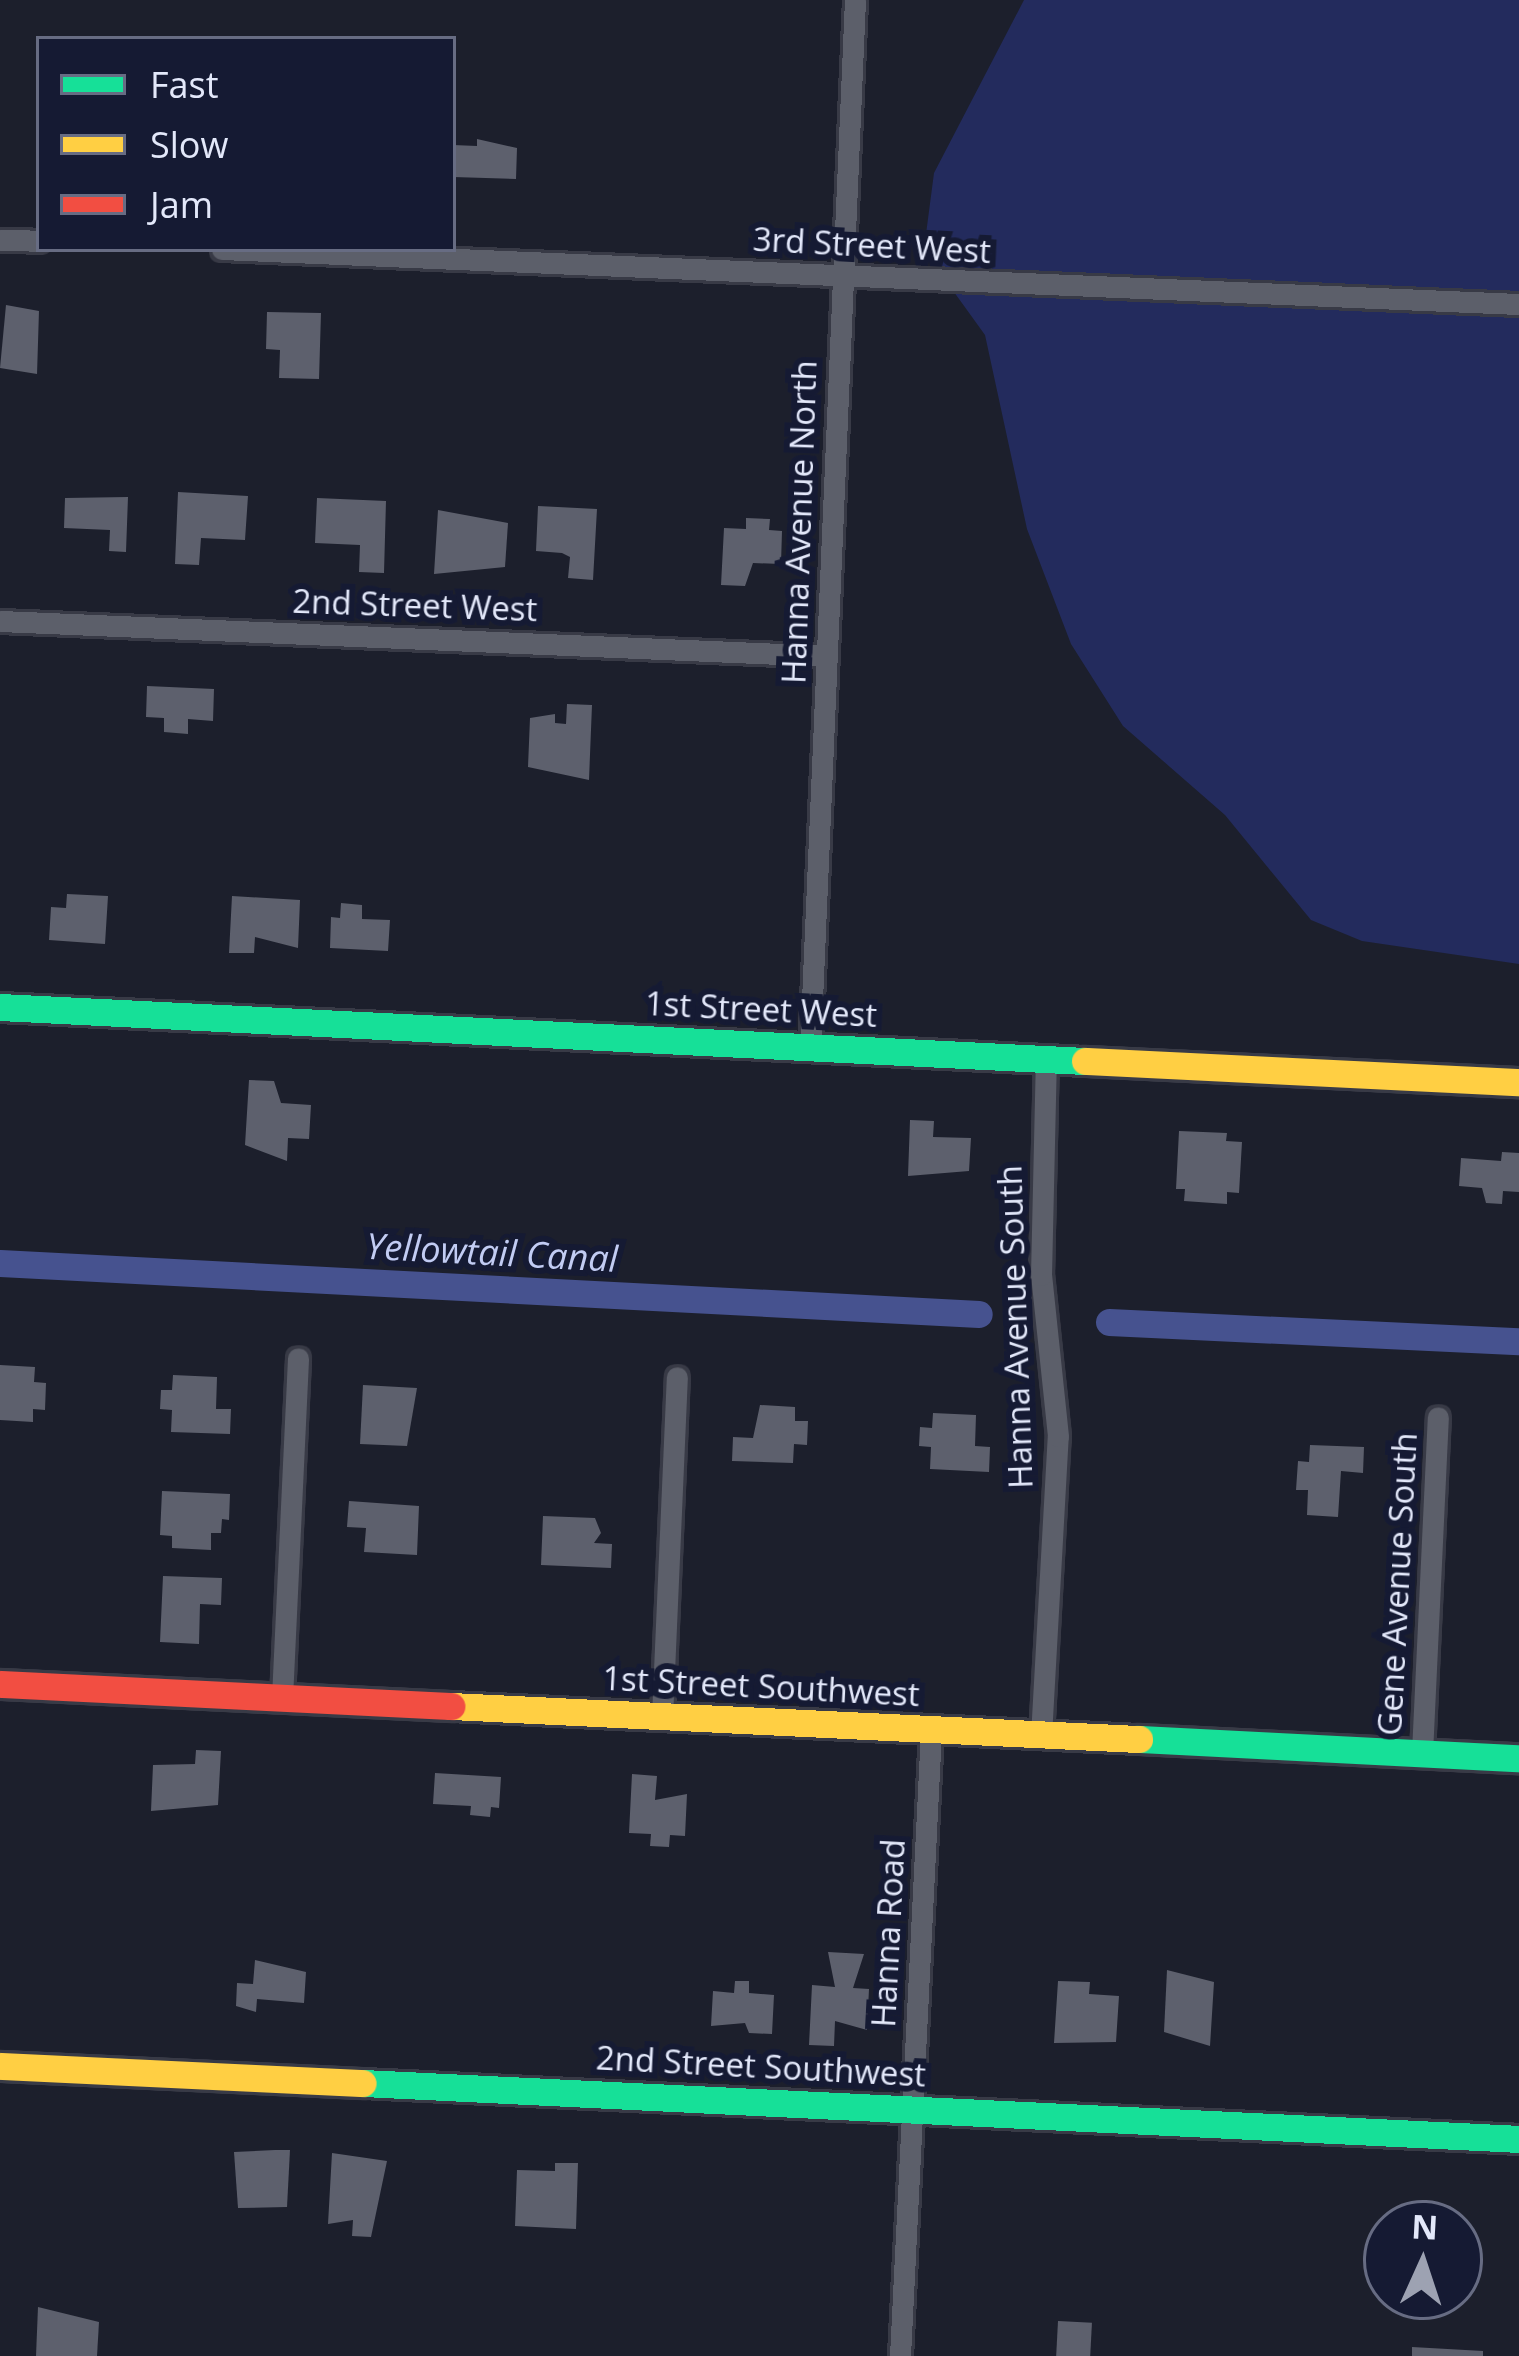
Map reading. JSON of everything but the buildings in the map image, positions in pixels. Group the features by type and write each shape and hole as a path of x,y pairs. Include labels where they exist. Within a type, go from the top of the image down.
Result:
{"street":[{"name":"Hanna Avenue North","path":"810,1047 855,0"},
{"path":"0,240 36,241"},
{"name":"3rd Street West","path":"294,252 1519,304"},
{"name":"2nd Street West","path":"0,621 827,656"},
{"name":"1st Street West","path":"0,1007 1519,1082"},
{"name":"Hanna Avenue South","path":"1042,1736 1058,1436 1041,1275 1046,1059"},
{"path":"282,1698 298,1358"},
{"path":"662,1717 677,1377"},
{"name":"Gene Avenue South","path":"1422,1754 1438,1417"},
{"name":"1st Street Southwest","path":"0,1684 1519,1758"},
{"name":"Hanna Road","path":"900,2356 932,1730"},
{"name":"2nd Street Southwest","path":"0,2066 1519,2139"}],"shaded area":[{"path":"1024,0 1519,0 1519,964 1362,941 1311,920 1225,815 1123,726 1071,644 1027,529 985,335 941,274 926,234 934,173"}],"waterway":[{"name":"Yellowtail Canal","path":"0,1263 979,1314"},
{"name":"Yellowtail Canal","path":"1109,1322 1519,1341"}],"traffic: fast":[{"path":"0,1007 1085,1061"},
{"path":"1139,1739 1519,1758"},
{"path":"363,2083 1519,2139"}],"traffic: slow":[{"path":"1085,1061 1519,1082"},
{"path":"451,1706 1139,1739"},
{"path":"0,2066 363,2083"}],"traffic: jam":[{"path":"0,1684 451,1706"}]}
